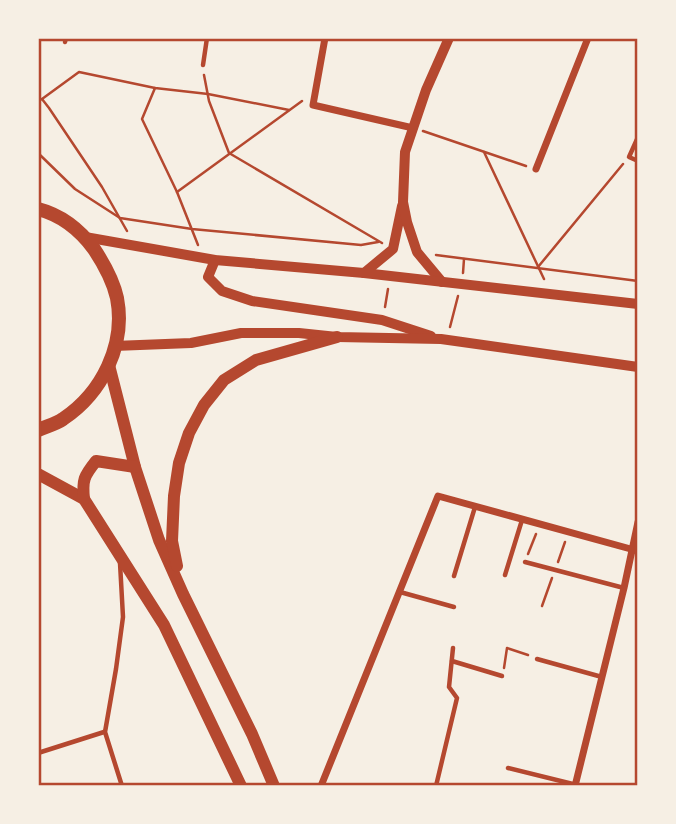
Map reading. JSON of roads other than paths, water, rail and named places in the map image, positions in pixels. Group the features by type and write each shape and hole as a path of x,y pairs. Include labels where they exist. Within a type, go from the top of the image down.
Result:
{"highway":[{"path":"38,429 62,420 90,397 109,365 118,332 117,298 106,265 85,237 68,223 43,210"}],"main road":[{"path":"38,199 43,210"},
{"path":"85,237 209,259 364,273 638,304"},
{"path":"209,259 208,276 222,291 252,301 382,320 444,340"},
{"path":"114,346 191,343 241,333 299,333 337,337 444,340 638,367"},
{"path":"183,594 172,541 174,496 179,463 189,433 205,405 224,380 256,359 337,337"},
{"path":"109,365 135,467 159,540 253,734 274,786"},
{"path":"135,467 96,461 82,482 83,499 164,625 241,786"},
{"path":"38,474 83,499"},
{"path":"267,770 280,786"}],"street":[{"path":"325,38 313,105 413,128"},
{"path":"364,273 393,249 403,202 405,152 426,90 450,38"},
{"path":"536,169 588,38"},
{"path":"403,202 417,252 442,282"},
{"path":"321,786 438,496 635,550"},
{"path":"577,785 635,550 638,522"}],"lane":[{"path":"203,65 207,38"},
{"path":"638,136 629,157 638,161"},
{"path":"454,576 475,507"},
{"path":"505,575 522,520"},
{"path":"120,558 123,617 104,732 122,786"},
{"path":"525,562 624,588"},
{"path":"399,592 454,607"},
{"path":"436,786 457,698 449,687 453,648"},
{"path":"537,659 602,677"},
{"path":"452,661 502,676"},
{"path":"38,753 104,732"},
{"path":"508,768 577,785"}]}
